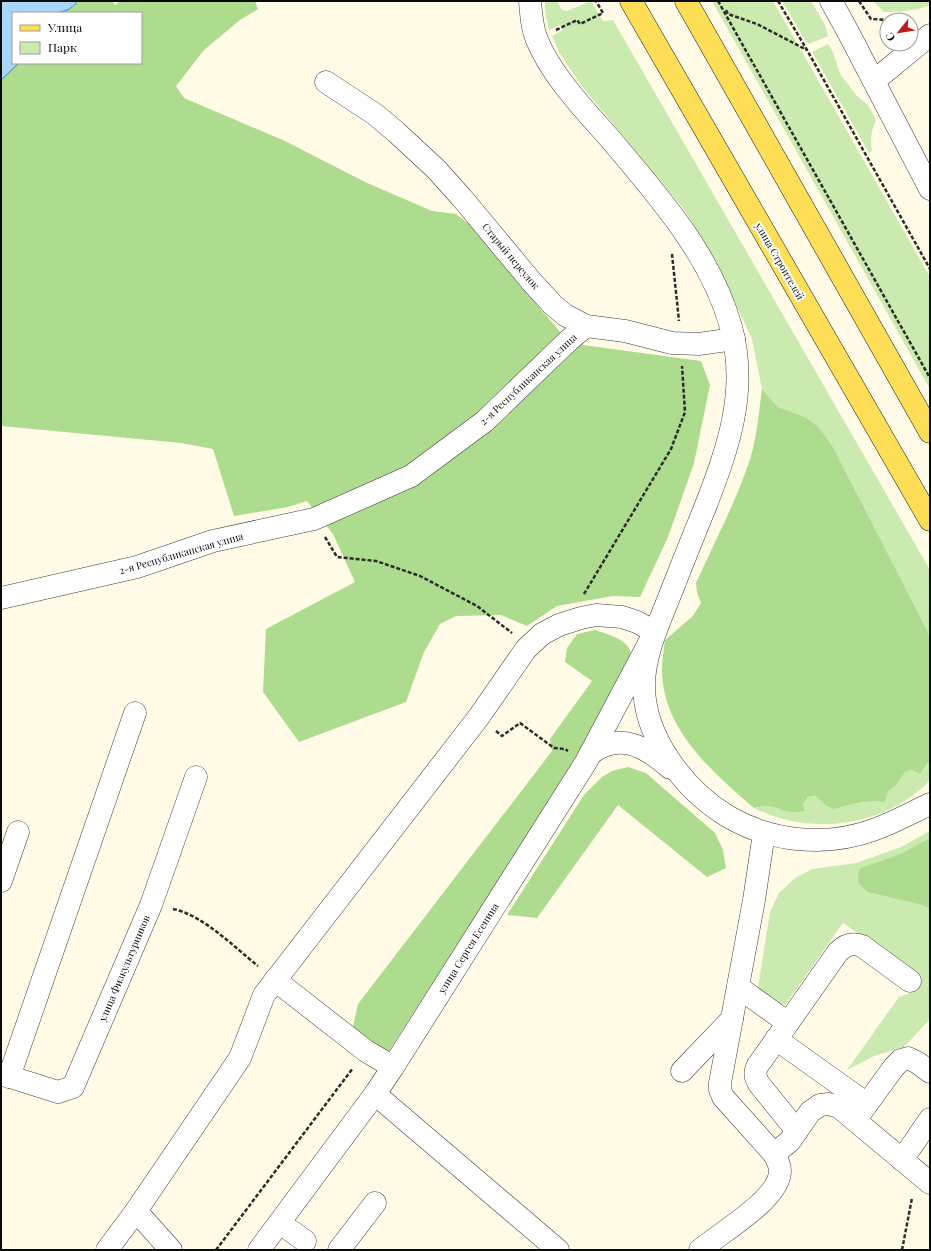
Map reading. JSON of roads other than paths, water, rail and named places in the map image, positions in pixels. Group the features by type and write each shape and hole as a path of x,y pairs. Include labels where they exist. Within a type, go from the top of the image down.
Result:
{"main road":[{"name":"улица Строителей","path":"631,1 930,520"},
{"path":"686,1 930,432"}],"street":[{"path":"530,1 537,40 544,54 569,91 660,199 687,236 700,256 721,298 734,339 737,395 731,434 720,470 655,632 646,668 644,683 645,700 656,736 673,765 688,785"},
{"path":"830,1 874,81 930,189"},
{"path":"874,81 930,35"},
{"name":"Старый переулок","path":"326,82 376,115 436,169 531,281 553,305 565,315 586,326 625,331 681,344 699,344 734,339"},
{"name":"2-я Республиканская улица","path":"1,598 137,566 213,541 314,519 411,476 485,421 569,340 586,326"},
{"path":"107,1250 136,1212 240,1058 264,995 478,718 531,643 542,634 567,623 596,615 622,617 637,622 655,632"},
{"name":"улица Сергея Есенина","path":"259,1250 375,1094 393,1067 590,754 655,632"},
{"path":"5,1076 135,713"},
{"path":"590,754 597,748 613,743 630,744 648,750 656,755 708,803 746,827 764,833 802,840 846,837 870,831 894,822 922,808 930,796"},
{"name":"улица Физкультурников","path":"5,1076 58,1092 73,1087 151,905 196,777"},
{"path":"1,881 18,832"},
{"path":"700,1250 758,1205 771,1191 779,1178 779,1162 774,1154 727,1102 720,1090 720,1083 755,894 764,833"},
{"path":"797,1131 759,1084 755,1071 838,952 848,945 858,944 910,981"},
{"path":"275,980 366,1051 393,1067"},
{"path":"738,988 782,1031 916,1172"},
{"path":"682,1071 732,1019"},
{"path":"861,1113 894,1067 901,1060 908,1058 930,1072"},
{"path":"375,1094 558,1250"},
{"path":"774,1154 790,1141 810,1112 820,1105 828,1104 861,1113"},
{"path":"916,1172 930,1119"},
{"path":"339,1250 375,1203"},
{"path":"136,1212 171,1250"},
{"path":"280,1223 305,1241"}],"water":[{"path":"1,1 77,1 73,7 60,12 12,12 12,64 18,64 1,80"}]}
